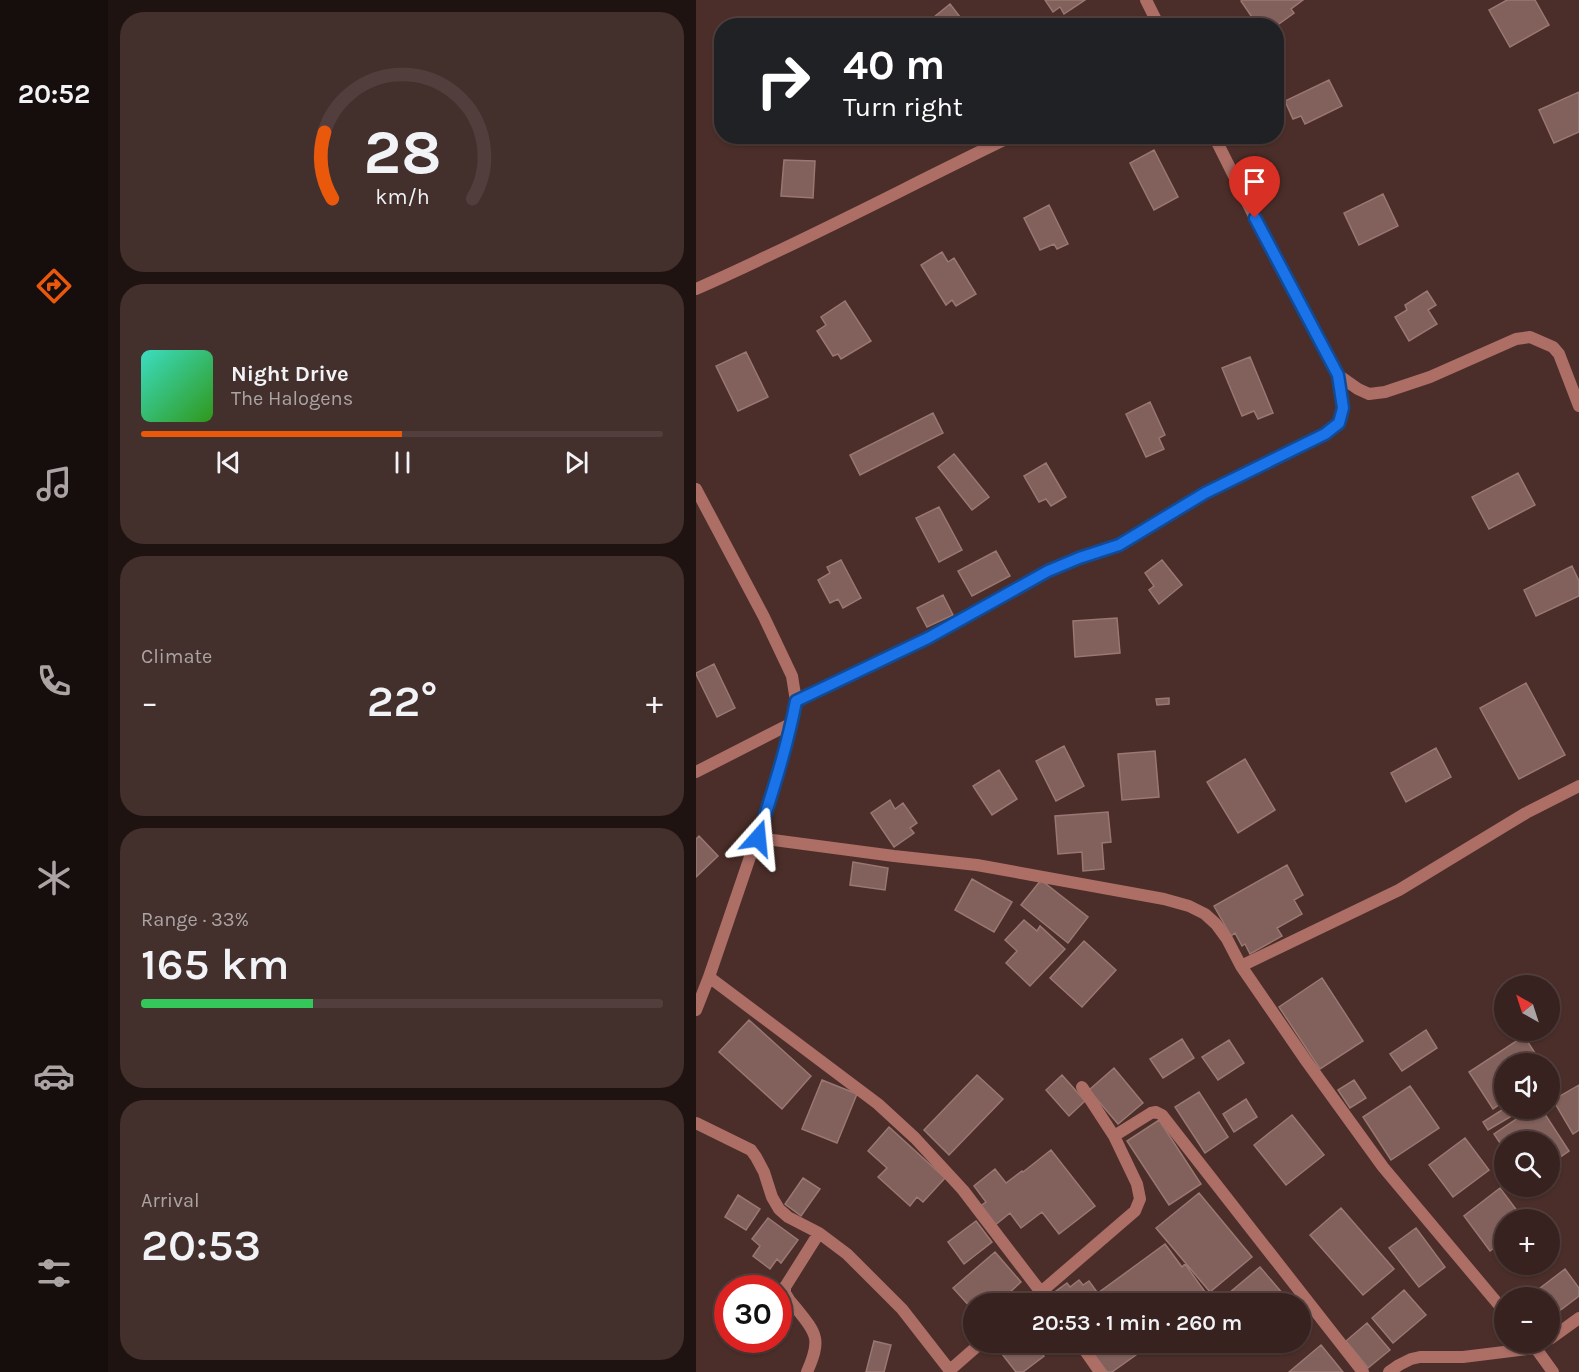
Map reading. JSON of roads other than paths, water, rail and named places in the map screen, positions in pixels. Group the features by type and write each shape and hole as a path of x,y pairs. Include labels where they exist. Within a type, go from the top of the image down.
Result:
{"street":[{"path":"1146,0 1155,18"},
{"path":"696,290 996,144"},
{"path":"796,701 928,638 1048,571 1119,545 1205,493 1325,434 1339,423 1343,408 1338,375 1218,144"},
{"path":"1338,375 1369,394 1385,392 1430,377 1516,339 1530,337 1541,340 1559,354 1579,406"},
{"path":"696,489 764,617 792,676 796,701 777,778 758,838 696,1010"},
{"path":"696,772 792,723"},
{"path":"1241,966 1399,890 1526,813 1579,786"},
{"path":"758,838 977,865 1164,899 1189,906 1205,914 1227,939 1241,966 1383,1167 1494,1299"},
{"path":"709,977 878,1104 915,1138 963,1190 1042,1291 1135,1211 1140,1199 1137,1184 1114,1136 1082,1087"},
{"path":"1114,1136 1151,1113 1156,1112 1162,1115 1363,1372"},
{"path":"696,1123 751,1150 764,1172 772,1197 779,1209 788,1217 819,1233 847,1254 902,1309 950,1371 970,1353"},
{"path":"807,1372 816,1348 815,1336 811,1327 785,1293 785,1287 819,1233"},
{"path":"1560,1332 1579,1318"},
{"path":"1389,1372 1411,1359 1420,1357 1462,1357 1494,1351"},
{"path":"1087,1353 1100,1372"},
{"path":"1542,1353 1553,1372"}]}
